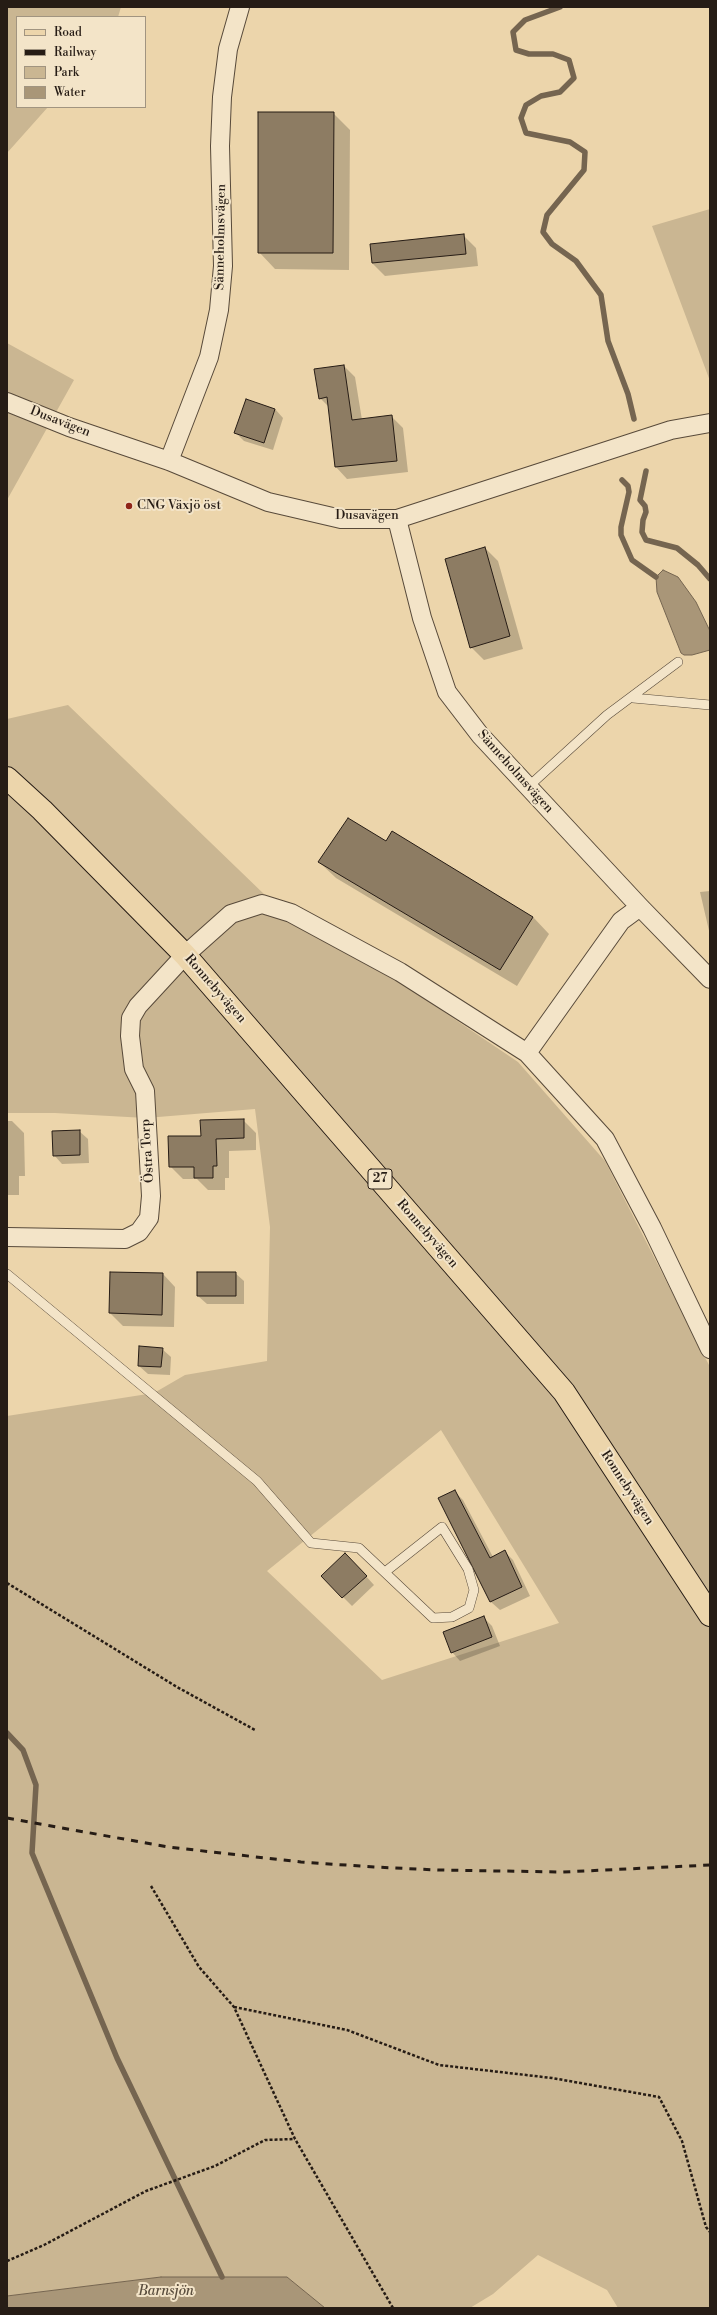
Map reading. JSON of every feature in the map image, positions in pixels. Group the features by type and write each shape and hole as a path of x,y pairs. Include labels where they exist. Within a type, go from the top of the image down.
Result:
{"main road":[{"name":"Ronnebyvägen","path":"7,778 42,810 185,955 564,1392 710,1615"}],"street":[{"name":"Sänneholmsvägen","path":"169,460 209,357 219,310 223,266 220,146 222,97 228,49 240,7"},
{"name":"Dusavägen","path":"7,402 69,427 169,460 268,502 341,519 397,519 671,430 710,423"},
{"name":"Sänneholmsvägen","path":"397,519 422,618 447,692 480,735 640,907 710,979"},
{"name":"Östra Torp","path":"7,1237 125,1239 139,1232 149,1218 151,1196 145,1091 134,1068 130,1036 131,1018 138,1006 185,955 231,914 262,904 291,913 400,972 527,1053 605,1139 652,1228 710,1349"},
{"path":"527,1053 621,921 640,907"}],"lane":[{"path":"528,787 607,715 633,698 678,662"},
{"path":"633,698 710,705"},
{"path":"7,1274 257,1481 311,1543 359,1548 433,1618 452,1617 469,1608 474,1590 468,1569 442,1527 385,1572"}],"path":[{"path":"7,1583 177,1687 255,1730"},
{"path":"151,1886 199,1967 234,2008 295,2140 393,2308"},
{"path":"234,2008 347,2030 439,2065 552,2078 659,2098 682,2141 706,2228 710,2232"},
{"path":"7,2261 44,2245 146,2191 215,2166 266,2140 295,2140"}],"green space":[{"path":"7,7 121,7 118,16 16,16 16,108 47,108 7,153"},
{"path":"710,209 710,381 652,226"},
{"path":"7,343 74,380 7,500"},
{"path":"68,705 266,896 410,989 518,1062 605,1161 710,1367 710,2308 618,2308 607,2290 538,2255 493,2294 470,2308 325,2308 287,2277 161,2277 7,2296 7,1416 154,1393 185,1375 267,1361 270,1227 255,1109 146,1118 55,1113 7,1113 7,719","holes":["441,1430 559,1623 382,1680 267,1571"]}],"water":[{"path":"663,570 678,577 696,602 710,631 710,650 692,655 684,655 681,653 657,592 656,577"},
{"name":"Barnsjön","path":"161,2277 287,2277 325,2308 7,2308 7,2296"}],"building":[{"path":"258,112 334,112 333,253 258,253"},
{"path":"464,234 466,254 372,263 370,244"},
{"path":"344,365 352,420 392,415 397,461 335,467 327,397 319,399 314,369"},
{"path":"246,399 275,409 264,443 234,433"},
{"path":"485,547 510,636 470,648 445,559"},
{"path":"348,818 386,841 392,831 533,917 500,970 318,862"},
{"path":"244,1119 244,1138 216,1139 217,1166 213,1166 213,1178 194,1178 194,1167 169,1167 168,1136 201,1136 200,1120"},
{"path":"80,1130 80,1155 53,1156 52,1131"},
{"path":"110,1272 163,1273 162,1315 109,1313"},
{"path":"197,1272 236,1272 236,1296 197,1296"},
{"path":"139,1346 163,1348 161,1367 138,1366"},
{"path":"455,1490 490,1558 505,1550 522,1587 490,1602 438,1498"},
{"path":"345,1553 367,1576 342,1598 321,1576"},
{"path":"484,1616 492,1637 451,1653 443,1632"}],"waterway":[{"path":"560,7 525,20 513,32 516,50 529,54 553,54 569,60 574,78 560,92 541,96 526,105 521,118 526,133 570,142 585,152 584,170 547,215 543,232 552,244 576,261 601,295 608,341 628,394 634,419"},
{"path":"646,471 640,500 645,506 646,512 643,520 642,532 646,540 677,548 698,565 710,579"},
{"path":"622,480 628,486 629,492 621,527 621,535 632,560 656,577"},
{"path":"7,1733 23,1750 36,1785 32,1853 117,2058 222,2277"}],"railway":[{"path":"7,1818 168,1847 301,1862 374,1867 438,1870 563,1872 710,1865"}],"place":[{"name":"CNG Växjö öst","path":"129,506"}]}
